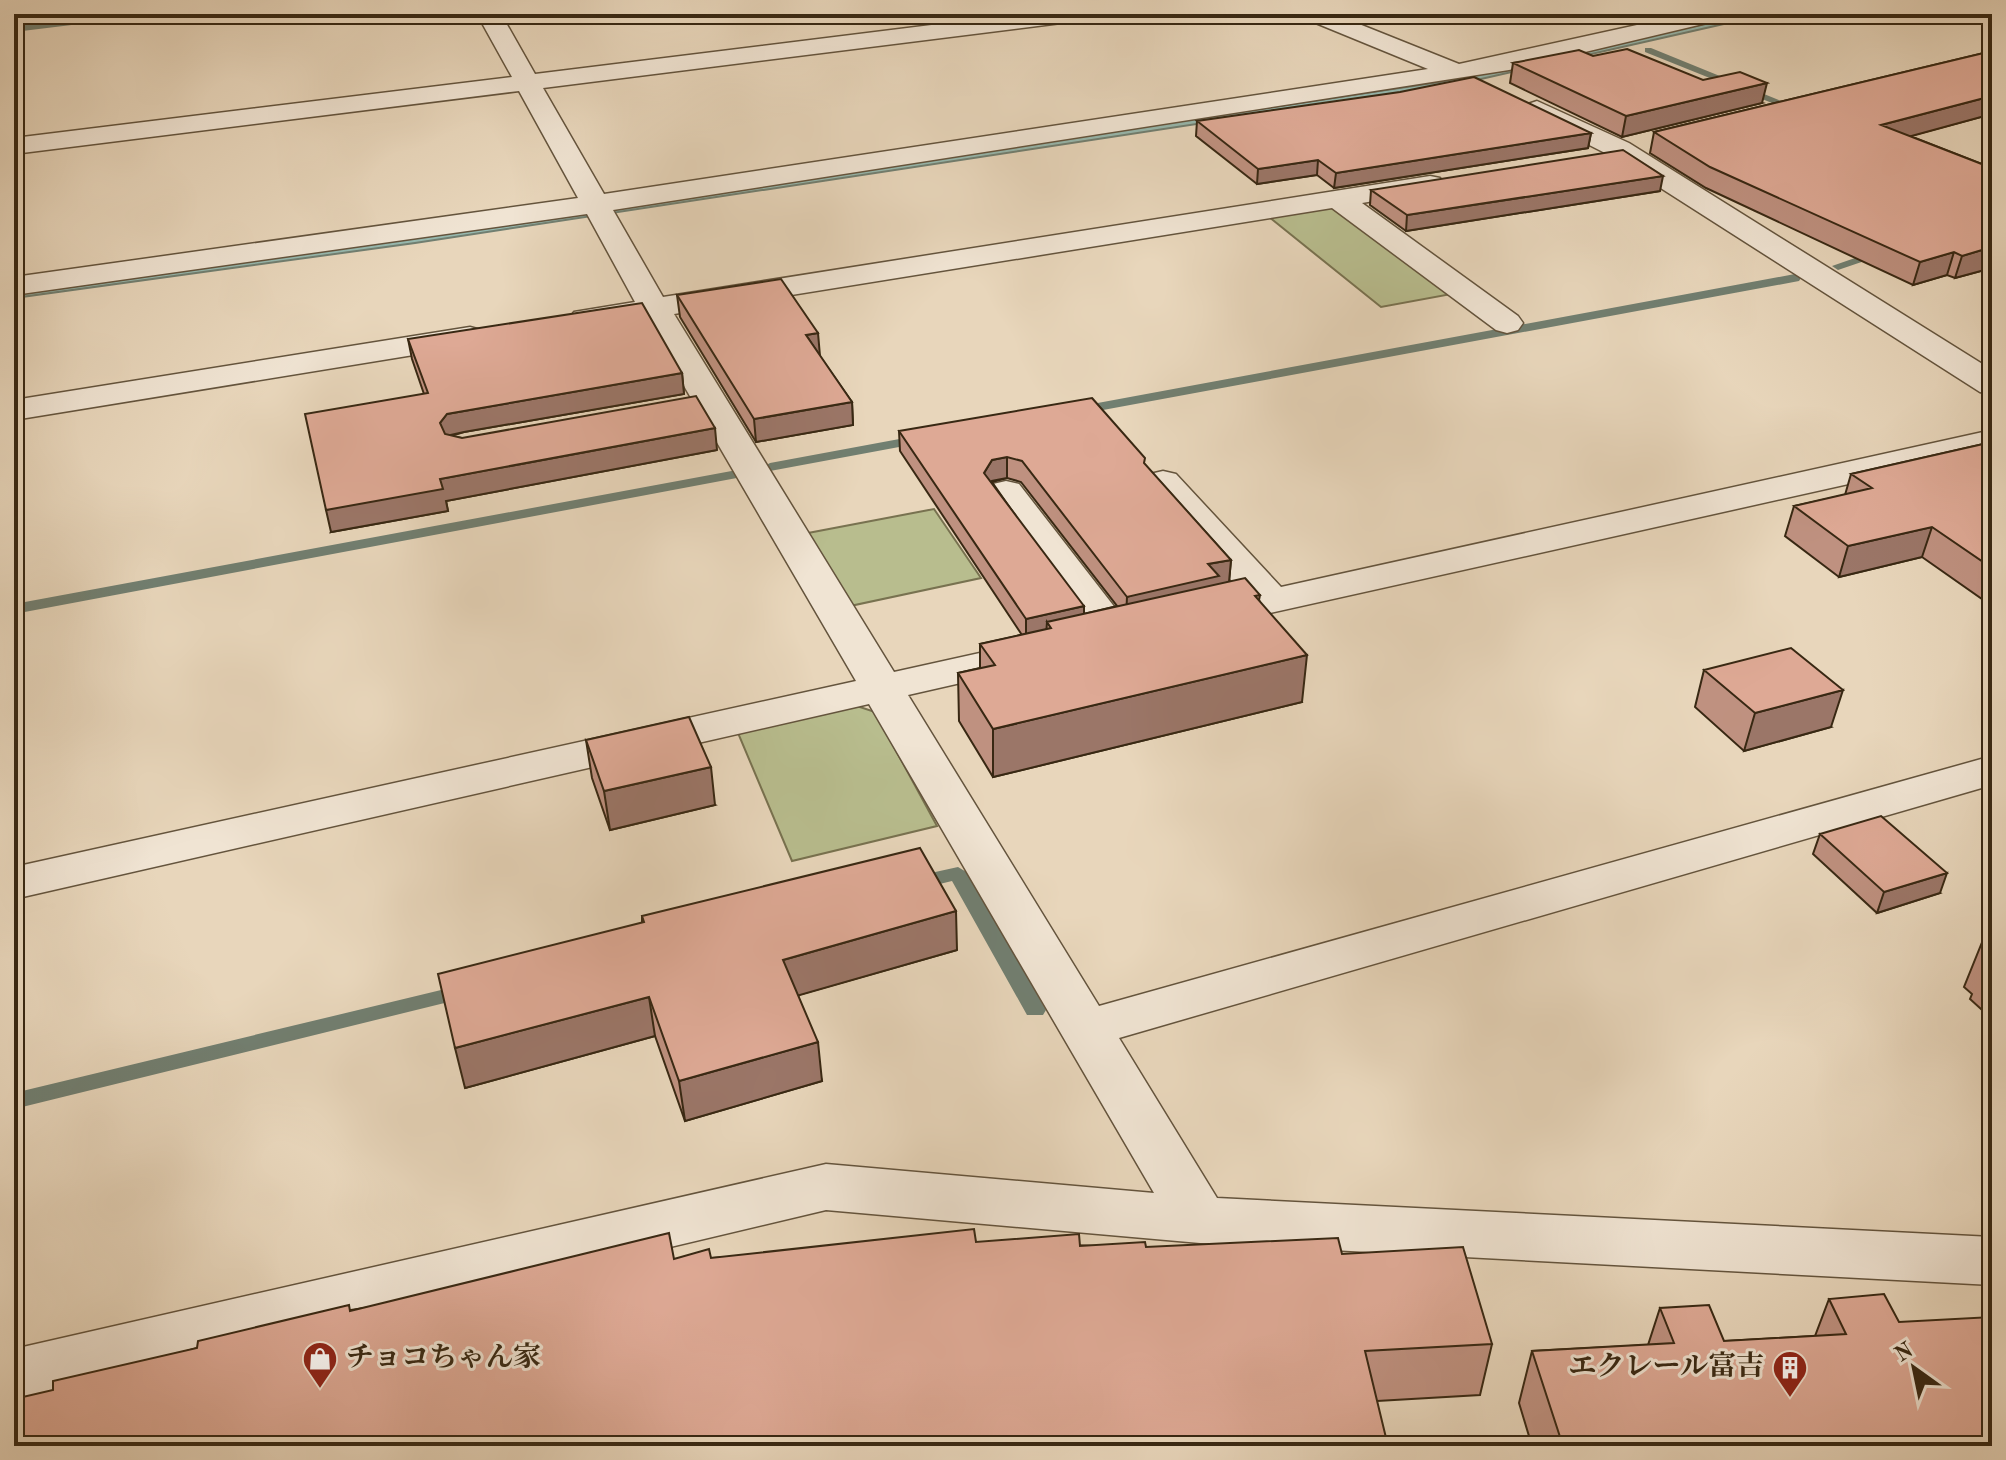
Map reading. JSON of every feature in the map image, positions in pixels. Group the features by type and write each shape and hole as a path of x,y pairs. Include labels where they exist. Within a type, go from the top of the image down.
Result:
{"street":[{"path":"489,14 654,308 696,405 882,688 1200,1220"},
{"path":"14,146 1077,14"},
{"path":"1314,14 1631,148 1992,385"},
{"path":"14,286 600,208 1483,83 1509,63 1716,14"},
{"path":"1580,160 1631,148"},
{"path":"560,323 1459,180"},
{"path":"1338,199 1507,323"},
{"path":"14,410 498,333"},
{"path":"14,883 1992,441"},
{"path":"1163,482 1272,601"},
{"path":"1006,492 1116,636"},
{"path":"1085,1029 1992,770"},
{"path":"14,1376 826,1187 1200,1220 1992,1261"}],"green space":[{"path":"1341,206 1457,293 1381,307 1269,217"},
{"path":"934,509 981,578 850,606 808,533"},
{"path":"857,706 875,712 937,826 792,861 738,733"}],"water":[{"path":"1749,14 1768,14 1459,84 415,243 14,298 14,293 1440,82"}],"building":[{"path":"1627,49 1703,80 1740,72 1767,83 1626,116 1513,63 1579,50 1593,56"},
{"path":"1992,51 1992,96 1881,125 1992,168 1992,247 1962,256 1954,252 1920,262 1710,167 1654,132"},
{"path":"1474,77 1591,133 1336,173 1318,160 1258,169 1197,121 1400,92"},
{"path":"1623,150 1663,176 1407,215 1371,190"},
{"path":"781,279 818,333 806,335 852,402 754,419 677,295"},
{"path":"642,303 682,373 447,414 440,423 445,434 462,438 696,396 715,428 440,479 443,489 326,510 305,414 428,393 408,339"},
{"path":"1092,398 1145,458 1144,463 1231,560 1208,564 1219,576 1127,597 1022,461 1007,457 992,460 984,473 1084,606 1026,619 899,431"},
{"path":"1992,442 1992,568 1932,527 1848,546 1794,506 1872,488 1851,474"},
{"path":"1245,578 1260,595 1255,596 1307,655 993,729 958,673 995,665 980,644 1051,628 1047,622"},
{"path":"1791,648 1843,690 1755,713 1704,670"},
{"path":"689,717 711,767 604,791 586,740"},
{"path":"1881,816 1947,873 1884,892 1820,834"},
{"path":"920,848 956,911 783,960 818,1042 679,1081 649,997 455,1048 438,974 644,922 642,916"},
{"path":"974,1229 976,1242 1079,1234 1080,1246 1145,1242 1146,1247 1338,1238 1342,1254 1463,1247 1492,1344 1365,1351 1388,1446 14,1446 14,1399 53,1390 53,1381 197,1348 198,1341 349,1305 350,1311 669,1233 674,1259 709,1249 711,1258"},
{"path":"1884,1294 1899,1322 1992,1317 1992,1446 1563,1446 1532,1351 1674,1343 1660,1308 1709,1305 1724,1341 1846,1334 1829,1299"}],"waterway":[{"path":"14,29 157,14"},
{"path":"1648,50 1781,103"},
{"path":"1838,266 1882,253"},
{"path":"1076,411 1795,278"},
{"path":"770,467 921,439"},
{"path":"14,609 737,474"},
{"path":"915,883 958,873 1035,1010"},
{"path":"14,1101 466,991"}],"place":[{"name":"チョコちゃん家","path":"320,1390"},
{"name":"エクレール富吉","path":"1790,1399"}]}
